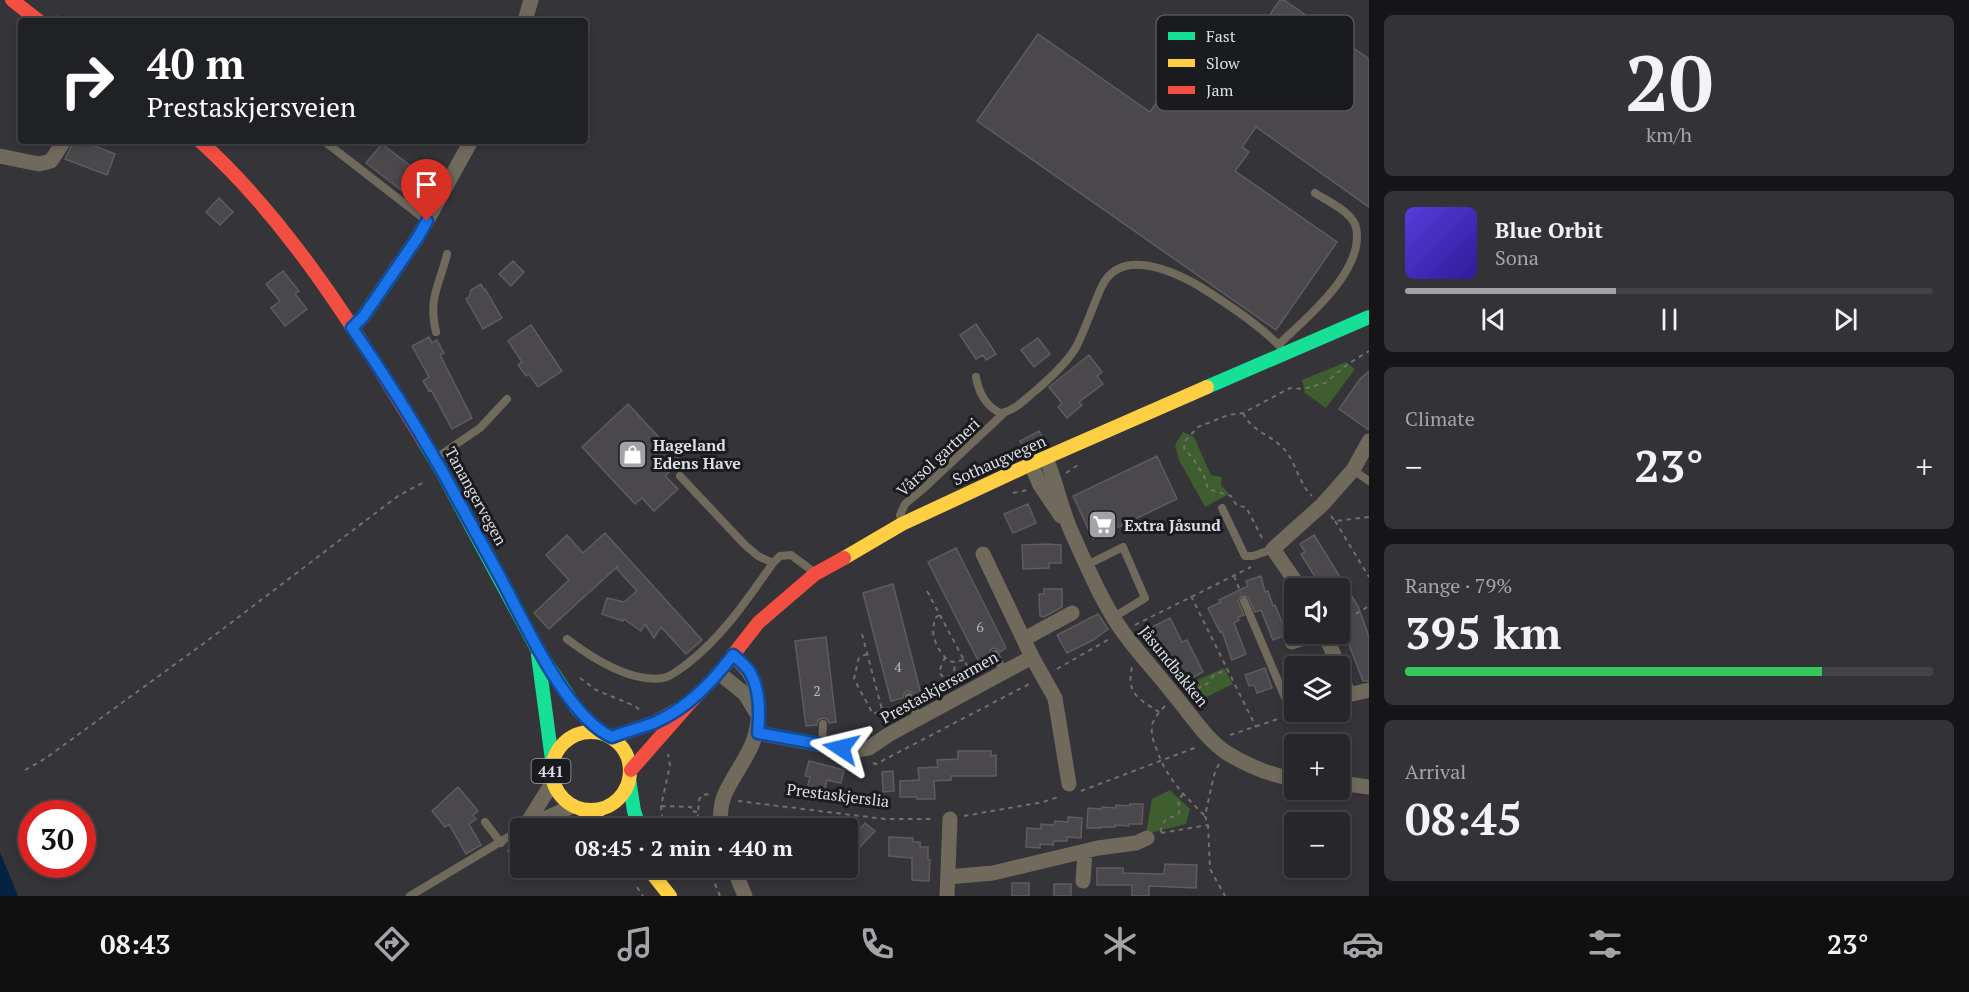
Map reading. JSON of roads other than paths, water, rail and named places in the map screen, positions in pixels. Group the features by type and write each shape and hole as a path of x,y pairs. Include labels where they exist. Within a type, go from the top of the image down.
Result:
{"main road":[{"path":"12,0 35,18"},
{"name":"Tanangervegen","path":"203,144 229,169 274,220 321,281 390,384 438,465 536,647 577,709 606,735"},
{"name":"Sothaugvegen","path":"630,775 688,704 719,673 758,623 815,574 902,524 1031,464 1283,349 1369,317"},
{"name":"Tanangervegen","path":"536,647 552,760"},
{"name":"441","path":"594,818 559,794 551,771 552,760 558,748 571,736 589,731 606,735 621,745 627,755 636,818"},
{"path":"577,808 594,810 611,804 625,791 630,775"},
{"path":"656,878 672,896"},
{"path":"665,878 672,896"}],"street":[{"path":"526,18 531,0"},
{"path":"0,156 39,164 51,161 62,144"},
{"path":"352,328 363,317 418,237 469,144"},
{"path":"1293,578 1275,551 1322,506 1353,470 1369,441"},
{"name":"Jåsundbakken","path":"1046,458 1070,528 1123,632 1197,723 1221,747 1254,767 1284,777"},
{"name":"Jåsundbakken","path":"1031,464 1040,485 1070,528"},
{"path":"983,554 1032,657 1056,698 1072,790"},
{"path":"1024,639 1072,614"},
{"path":"720,818 719,796 750,752 758,725 756,687 749,671 733,655"},
{"name":"Prestaskjersarmen","path":"758,725 822,745 854,751 869,748 888,735 1032,657"},
{"path":"719,673 745,694 758,725"},
{"path":"1350,695 1369,690"},
{"name":"Sothaugvegen","path":"606,735 656,722 688,704"},
{"path":"529,818 553,782"},
{"path":"1350,784 1369,786"},
{"path":"550,818 577,808"},
{"path":"947,896 950,819"},
{"path":"948,878 993,873 1110,845 1130,845 1155,836"},
{"path":"1083,881 1085,852"},
{"path":"737,878 745,896"}],"lane":[{"path":"328,144 427,221"},
{"path":"1283,349 1349,275 1358,257 1360,240 1355,223 1348,215 1315,193"},
{"path":"436,332 432,315 433,299 447,254"},
{"name":"Vårsol gartneri","path":"902,524 900,515 905,504 1004,413 1043,384 1074,351 1102,285 1112,274 1126,267 1154,266 1185,278 1208,292 1283,349"},
{"path":"976,377 979,392 996,412 1004,413"},
{"path":"438,465 480,428 507,399"},
{"path":"1353,470 1369,481"},
{"path":"680,477 745,545 758,556 773,563"},
{"path":"1222,508 1245,556 1275,551"},
{"path":"1087,565 1123,547 1145,598 1114,617"},
{"path":"567,639 589,656 614,668 646,679 666,678 708,648 780,556 791,555 815,574"},
{"path":"1244,601 1284,695"},
{"path":"995,654 1004,672"},
{"path":"909,697 918,719"},
{"path":"822,745 823,724"},
{"path":"485,822 501,843"},
{"path":"410,896 510,837"}],"water":[{"path":"0,853 2,857 18,896 0,896"}],"place":[{"name":"Hageland Edens Have","path":"632,454"},
{"name":"Extra Jåsund","path":"1103,525"}]}
